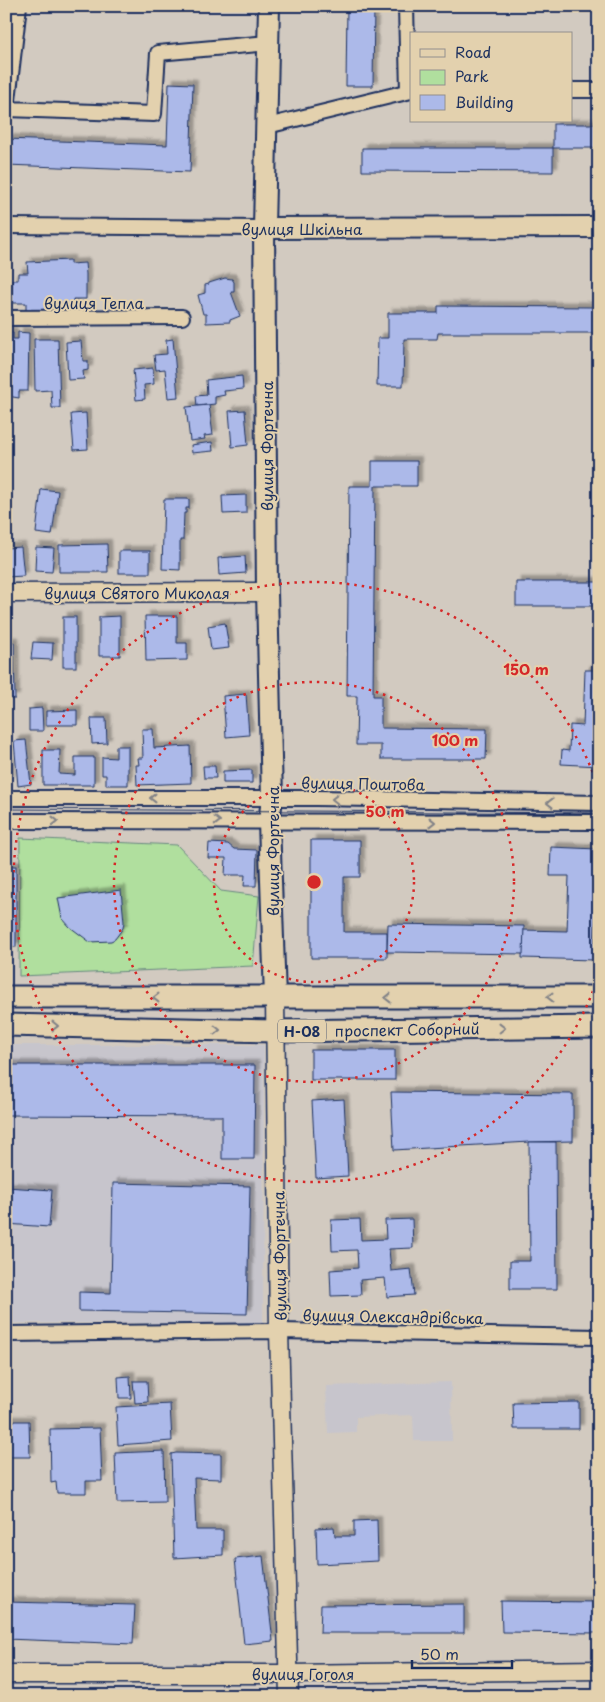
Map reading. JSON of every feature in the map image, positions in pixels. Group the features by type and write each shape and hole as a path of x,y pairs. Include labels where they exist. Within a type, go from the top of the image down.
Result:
{"main road":[{"name":"вулиця Фортечна","path":"269,6 264,228 267,592 272,798 270,822 275,998"},
{"name":"вулиця Шкільна","path":"264,228 599,227"},
{"name":"проспект Соборний","path":"6,998 599,997"},
{"name":"проспект Соборний","path":"6,1025 276,1031 599,1027"}],"street":[{"path":"19,6 7,109 154,114 158,53 269,44"},
{"path":"267,126 410,91 406,6"},
{"path":"572,90 599,90"},
{"name":"вулиця Шкільна","path":"6,226 264,228"},
{"name":"вулиця Тепла","path":"6,318 182,317"},
{"name":"вулиця Святого Миколая","path":"6,593 267,592"},
{"name":"вулиця Поштова","path":"6,798 272,798 599,803"},
{"path":"6,821 599,822"},
{"name":"вулиця Фортечна","path":"275,998 279,1330 289,1696"},
{"name":"вулиця Олександрівська","path":"6,1334 279,1330 599,1337"},
{"name":"вулиця Гоголя","path":"6,1674 289,1674 599,1670"}],"shaded area":[{"path":"6,1045 264,1045 263,1323 6,1323"},
{"path":"451,1382 452,1441 414,1441 413,1415 356,1417 356,1432 328,1433 326,1386"}],"green space":[{"path":"20,838 177,845 221,891 259,896 253,966 19,976"}],"building":[{"path":"347,6 374,6 373,86 346,86"},
{"path":"169,83 193,84 190,172 6,165 6,139 167,145"},
{"path":"553,124 599,124 599,148 553,148"},
{"path":"362,148 553,148 553,172 362,171"},
{"path":"70,260 70,264 85,263 86,274 86,299 73,299 73,310 26,311 26,303 12,303 12,280 18,280 18,273 28,273 27,262"},
{"path":"225,278 232,279 234,282 234,292 231,292 240,316 230,320 230,322 206,323 206,314 203,314 198,295 205,293 205,285"},
{"path":"438,306 594,307 594,321 599,321 599,371 594,371 594,333 438,333 437,339 404,339 403,386 377,386 378,338 388,338 388,313 438,313"},
{"path":"7,332 13,333 13,339 18,339 18,332 29,333 28,391 19,391 19,398 7,396"},
{"path":"34,339 58,339 60,408 52,408 51,390 35,391"},
{"path":"173,339 178,397 168,398 165,369 156,370 154,355 167,354 166,340"},
{"path":"81,341 83,361 88,361 88,370 83,371 84,379 68,380 66,342"},
{"path":"153,368 154,384 144,385 145,399 136,400 133,370"},
{"path":"242,376 243,389 224,391 225,395 215,397 215,404 197,406 196,396 207,395 206,380"},
{"path":"209,405 213,435 204,436 205,439 190,441 186,407"},
{"path":"245,410 248,445 232,447 229,411"},
{"path":"86,413 88,449 74,450 71,414"},
{"path":"212,442 213,451 192,453 191,445"},
{"path":"372,461 417,461 417,486 375,486 373,696 381,696 381,728 487,729 486,759 381,759 381,745 356,745 357,696 347,696 349,486 372,486"},
{"path":"41,489 58,491 52,535 36,533"},
{"path":"246,495 246,513 223,514 222,496"},
{"path":"164,499 189,499 189,508 186,508 186,513 184,513 183,540 180,540 180,570 162,569"},
{"path":"107,544 108,572 59,572 59,545"},
{"path":"21,547 24,576 6,577 6,548"},
{"path":"36,547 54,548 52,572 35,571"},
{"path":"119,551 150,551 150,573 119,573"},
{"path":"245,556 246,573 219,575 218,558"},
{"path":"516,582 599,582 599,606 516,606"},
{"path":"120,616 120,656 99,656 99,617"},
{"path":"145,616 177,616 177,643 187,643 187,660 146,661"},
{"path":"63,617 76,617 76,667 63,667"},
{"path":"225,623 229,648 211,650 208,626"},
{"path":"6,642 14,642 15,699 6,699"},
{"path":"33,642 53,643 52,660 31,659"},
{"path":"585,670 599,670 599,766 561,764 562,750 569,751 570,725 583,726"},
{"path":"246,694 249,735 226,737 223,696"},
{"path":"42,708 43,731 29,731 29,709"},
{"path":"77,710 77,725 46,725 46,711"},
{"path":"91,718 106,718 107,743 92,744"},
{"path":"142,729 153,729 154,748 190,746 191,783 137,785 136,765 139,765 138,758 143,758"},
{"path":"26,740 31,784 18,786 14,741"},
{"path":"116,746 128,746 128,785 106,785 106,775 102,775 102,757 116,758"},
{"path":"43,750 60,750 59,774 75,775 75,757 94,757 94,785 43,785"},
{"path":"6,763 9,763 10,780 6,780"},
{"path":"203,766 215,766 216,778 204,778"},
{"path":"252,770 252,783 223,783 223,771"},
{"path":"311,840 360,840 360,877 344,877 344,932 387,932 387,958 311,958"},
{"path":"209,843 228,844 234,849 257,850 256,886 244,886 245,875 225,875 226,858 208,858"},
{"path":"551,847 597,849 594,960 522,958 523,930 567,931 569,876 550,876"},
{"path":"6,866 16,866 16,947 6,947"},
{"path":"121,890 123,928 115,939 111,941 90,942 70,927 62,918 58,898"},
{"path":"388,924 524,926 523,954 387,952"},
{"path":"311,1050 395,1050 395,1080 311,1080"},
{"path":"6,1065 255,1065 254,1159 222,1159 222,1116 6,1115"},
{"path":"391,1092 573,1094 573,1141 394,1150"},
{"path":"344,1099 348,1176 316,1178 312,1101"},
{"path":"529,1142 556,1142 557,1289 510,1289 510,1261 530,1261"},
{"path":"113,1183 250,1186 247,1314 79,1311 79,1292 111,1293"},
{"path":"6,1187 52,1190 49,1227 6,1224"},
{"path":"360,1219 361,1240 386,1239 385,1220 412,1219 413,1248 389,1249 391,1271 411,1269 414,1295 387,1297 385,1278 360,1280 361,1295 331,1296 330,1270 358,1268 357,1250 332,1251 331,1220"},
{"path":"130,1376 131,1398 119,1398 118,1377"},
{"path":"133,1381 147,1381 148,1402 135,1403"},
{"path":"579,1402 579,1429 514,1429 513,1403"},
{"path":"170,1404 172,1441 118,1445 116,1407"},
{"path":"6,1421 29,1421 30,1457 6,1457"},
{"path":"100,1428 102,1481 86,1481 86,1493 57,1493 56,1482 51,1483 50,1429"},
{"path":"164,1451 165,1502 117,1503 115,1453"},
{"path":"171,1454 221,1454 221,1479 194,1478 196,1530 223,1530 223,1555 174,1558"},
{"path":"377,1520 378,1561 317,1564 316,1528 334,1527 335,1536 354,1536 354,1521"},
{"path":"263,1556 273,1641 244,1644 235,1559"},
{"path":"501,1601 599,1602 599,1633 502,1632"},
{"path":"6,1602 135,1605 133,1644 6,1639"},
{"path":"464,1604 464,1633 320,1633 321,1605"}],"tram line":[{"path":"6,809 599,813"}]}
